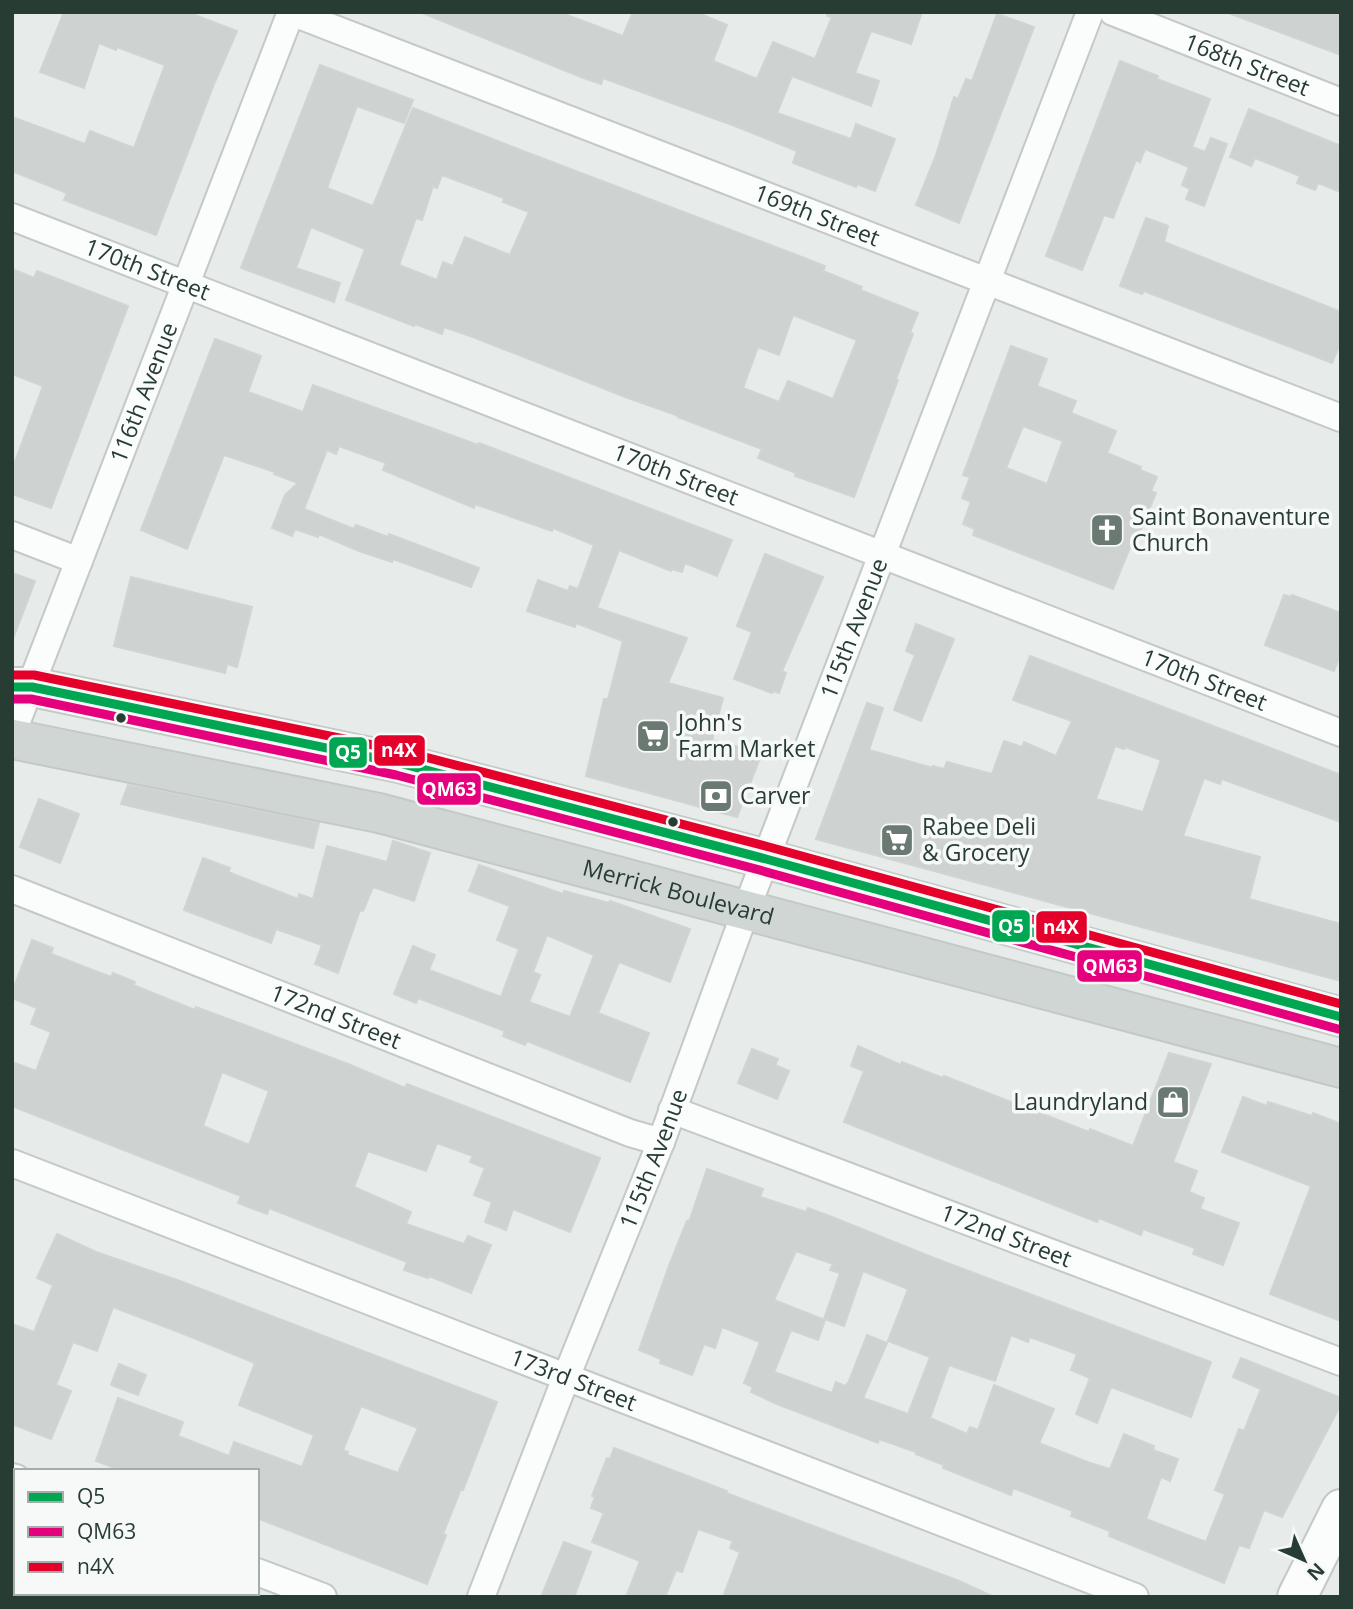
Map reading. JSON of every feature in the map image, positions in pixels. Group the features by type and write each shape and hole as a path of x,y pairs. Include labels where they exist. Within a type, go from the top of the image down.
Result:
{"main road":[{"path":"22,687 376,759 766,859 1341,1017"},
{"name":"Merrick Boulevard","path":"12,739 369,811 1341,1068"},
{"path":"369,811 376,759"},
{"path":"1297,1597 1341,1509"}],"street":[{"name":"169th Street","path":"291,12 1341,418"},
{"name":"116th Avenue","path":"12,734 22,687 79,561 291,12"},
{"name":"115th Avenue","path":"481,1597 566,1375 661,1142 746,910 1090,12"},
{"name":"168th Street","path":"1114,12 1341,102"},
{"name":"170th Street","path":"12,217 1341,733"},
{"path":"12,536 79,561"},
{"name":"172nd Street","path":"12,889 631,1133 661,1142"},
{"name":"172nd Street","path":"672,1110 1341,1362"},
{"name":"173rd Street","path":"12,1163 1135,1597"},
{"path":"259,1573 323,1597"}],"building":[{"path":"64,12 187,12 237,31 156,235 64,200 67,193 12,171 12,117 85,144 90,131 134,148 165,65 99,43 84,88 40,72"},
{"path":"420,12 559,12 623,36 633,12 696,12 727,25 713,61 757,79 773,42 815,59 832,17 827,16 827,12 922,12 911,44 871,31 855,73 879,81 871,106 792,76 777,113 851,139 856,124 895,139 875,191 857,184 856,187 793,163 797,151 735,126 603,78 601,84 581,77"},
{"path":"1341,12 1341,55 1231,14"},
{"path":"997,14 1034,27 959,223 916,205 936,155 954,97 958,99 966,79 972,81"},
{"path":"1120,61 1158,76 1157,79 1210,99 1192,147 1205,152 1211,138 1227,144 1204,206 1186,199 1190,189 1182,185 1189,167 1145,149 1140,162 1136,160 1113,218 1104,215 1082,270 1046,256"},
{"path":"320,65 413,100 404,123 357,106 327,188 373,206 413,108 825,266 823,271 862,287 860,290 918,313 910,332 913,334 896,379 898,380 854,497 795,476 796,473 758,458 762,449 679,416 473,337 444,327 442,334 415,324 414,326 346,300 365,249 311,227 296,268 340,283 334,302 241,268","holes":["442,175 504,198 503,202 529,212 510,255 465,237 453,266 443,262 437,280 399,265 416,218 422,220 433,186 437,188","793,315 857,340 833,399 788,381 779,402 743,388 758,347 779,355"]},
{"path":"1249,109 1341,146 1341,192 1318,183 1315,190 1297,183 1300,176 1255,158 1251,166 1230,157"},
{"path":"1146,218 1168,226 1164,242 1341,312 1341,342 1332,363 1144,291 1142,294 1120,286"},
{"path":"12,269 34,278 37,271 128,306 51,508 12,494 12,470 43,386 12,374"},
{"path":"215,339 261,356 248,392 303,412 313,385 478,445 479,443 732,540 717,576 685,563 682,572 671,571 619,550 597,608 687,638 668,683 723,698 712,740 762,753 737,817 586,776 604,699 608,699 623,641 576,623 575,627 527,611 538,580 568,591 570,586 578,589 594,545 553,528 552,531 475,504 474,508 383,470 386,463 339,446 336,454 327,450 304,509 354,529 356,525 388,537 389,534 479,568 471,587 393,559 392,562 359,551 319,534 318,537 295,529 292,536 272,528 285,495 298,483 274,474 275,472 224,455 187,549 141,530"},
{"path":"1011,346 1047,359 1037,386 1076,401 1071,413 1116,431 1107,453 1157,477 1151,491 1156,493 1113,589 973,535 975,529 963,524 971,502 962,498 970,477 963,475","holes":["1023,426 1063,441 1047,484 1006,468"]},
{"path":"765,554 823,577 782,671 786,673 779,693 734,679 752,632 737,626"},
{"path":"12,573 35,581 14,636 12,635"},
{"path":"131,577 252,607 237,667 227,664 225,673 114,646"},
{"path":"1284,595 1292,595 1341,613 1341,653 1334,671 1265,645"},
{"path":"916,624 954,639 921,721 894,710 915,655 906,651"},
{"path":"1030,656 1341,775 1341,822 1222,779 1220,784 1204,778 1183,836 1260,857 1249,899 1341,924 1341,981 816,839 867,703 883,708 869,750 933,768 944,769 947,762 992,774 1004,741 1022,747 1024,742 1056,756 1072,721 1013,700","holes":["1115,746 1125,747 1161,760 1143,812 1096,799"]},
{"path":"128,785 319,823 313,848 121,804"},
{"path":"39,799 79,814 60,863 20,847"},
{"path":"393,841 430,853 414,901 373,887 363,911 360,910 338,973 315,964 322,945 276,929 271,943 184,910 203,858 230,868 228,872 298,899 299,894 313,899 327,846 387,862"},
{"path":"479,865 563,894 564,891 609,903 610,901 690,929 670,982 619,962 598,1013 649,1033 630,1082 527,1041 525,1045 503,1036 505,1031 418,998 416,1003 394,994 413,946 435,955 429,970 501,997 519,949 497,940 510,906 469,891","holes":["547,935 594,955 570,1017 529,1002 540,975 533,972"]},
{"path":"32,940 53,948 51,954 111,977 113,973 135,982 133,985 195,1010 196,1007 405,1088 407,1084 600,1158 570,1232 513,1209 506,1230 485,1222 492,1202 474,1195 485,1168 470,1162 473,1156 437,1143 426,1171 368,1151 354,1187 411,1212 406,1224 464,1244 468,1236 491,1245 471,1293 429,1276 428,1278 404,1270 407,1262 269,1208 267,1214 238,1203 241,1196 12,1106 12,1062 36,1071 51,1032 31,1024 37,1008 12,998","holes":["222,1072 269,1091 249,1145 203,1126"]},
{"path":"858,1046 901,1065 902,1062 943,1078 944,1076 1089,1132 1090,1129 1133,1146 1169,1053 1211,1064 1173,1162 1197,1171 1189,1192 1204,1198 1200,1209 1239,1223 1223,1265 1193,1254 1195,1248 1143,1229 1141,1235 1099,1218 1097,1222 844,1122 864,1071 851,1066"},
{"path":"752,1049 778,1059 775,1065 789,1071 777,1099 738,1083"},
{"path":"1243,1097 1267,1106 1268,1102 1312,1116 1313,1113 1341,1124 1341,1321 1270,1294 1311,1186 1222,1152"},
{"path":"707,1169 763,1189 760,1197 806,1212 808,1208 1211,1362 1191,1417 1111,1387 1097,1423 1076,1414 1090,1378 1071,1370 1077,1354 1030,1337 1028,1342 1011,1335 995,1381 949,1365 930,1418 967,1434 970,1427 978,1430 994,1385 1054,1409 1039,1443 1090,1463 1110,1469 1124,1434 1154,1446 1153,1450 1178,1459 1170,1481 1161,1477 1146,1519 1206,1542 1225,1494 1215,1490 1239,1429 1244,1431 1261,1389 1233,1377 1241,1358 1341,1398 1341,1404 1282,1517 1264,1510 1249,1548 1239,1545 1224,1583 1109,1536 1110,1531 1071,1516 1073,1511 1013,1488 1011,1495 943,1468 944,1465 916,1452 879,1439 878,1443 751,1392 753,1387 744,1383 760,1342 722,1327 715,1348 704,1344 692,1375 660,1363 661,1359 639,1350 670,1263 687,1221 689,1222","holes":["796,1251 833,1264 830,1270 840,1273 824,1319 844,1326 863,1271 908,1289 888,1341 930,1357 908,1414 863,1398 887,1343 867,1335 849,1381 845,1386 836,1382 832,1393 774,1372 791,1330 818,1340 825,1320 774,1300"]},
{"path":"57,1234 96,1252 180,1281 497,1402 443,1534 446,1535 427,1584 259,1519 259,1469 118,1469 96,1461 118,1398 183,1422 178,1436 229,1456 234,1442 302,1467 314,1435 239,1405 255,1363 184,1334 113,1307 97,1351 73,1342 56,1385 71,1391 51,1439 12,1424 12,1324 34,1332 53,1285 37,1278","holes":["361,1406 418,1428 398,1473 347,1455 348,1452 343,1450"]},
{"path":"119,1364 146,1375 138,1395 111,1385"},
{"path":"614,1448 959,1581 994,1597 723,1597 740,1552 730,1548 733,1541 698,1529 682,1572 676,1570 665,1597 626,1597 640,1561 592,1542 604,1513 591,1508 595,1497 592,1496 607,1458 610,1459"},
{"path":"564,1542 591,1552 574,1597 541,1597"}],"transit line":[{"name":"n4X","path":"12,675 34,675 402,751 769,847 1341,1004"},
{"name":"Q5","path":"12,687 32,687 399,763 766,859 1341,1017"},
{"name":"QM63","path":"12,699 31,699 396,775 763,871 1338,1029"}],"place":[{"name":"Saint Bonaventure Church","path":"1107,530"},
{"name":"John's Farm Market","path":"653,736"},
{"name":"Carver","path":"716,796"},
{"name":"Rabee Deli & Grocery","path":"897,840"},
{"name":"Laundryland","path":"1173,1102"}]}
